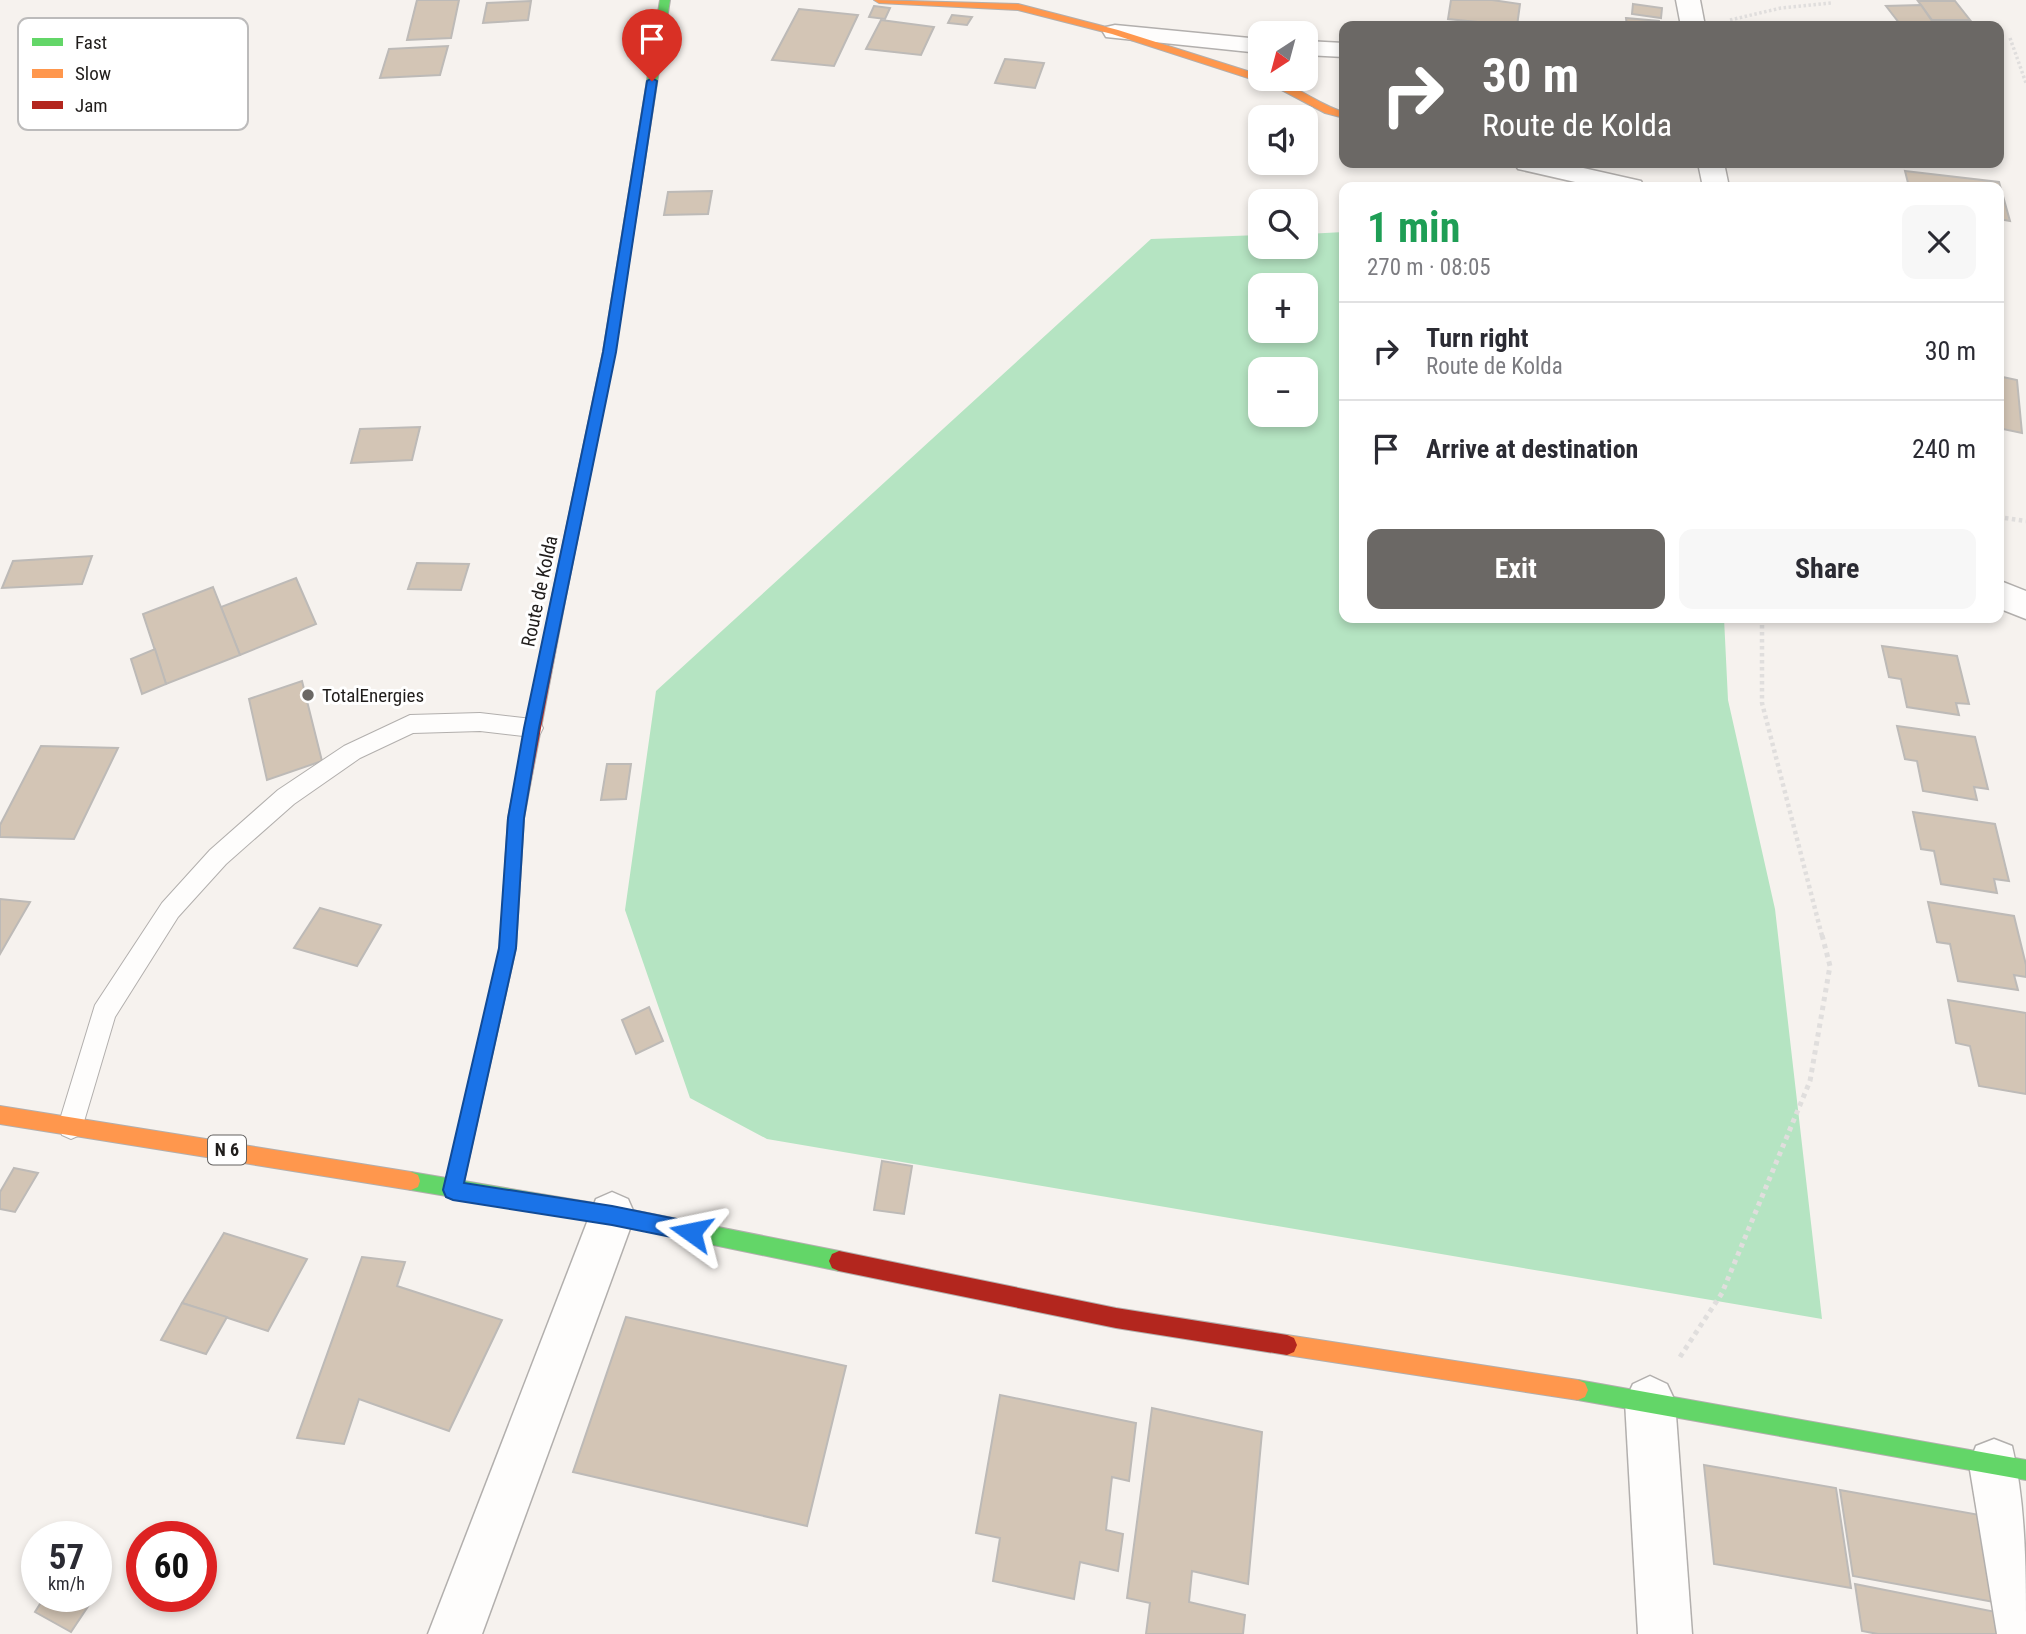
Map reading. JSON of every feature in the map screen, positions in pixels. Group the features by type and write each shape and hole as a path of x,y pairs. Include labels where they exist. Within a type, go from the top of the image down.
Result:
{"main road":[{"name":"Route de Kolda","path":"453,1190 508,948 516,818 609,352 665,0"},
{"path":"879,0 1018,7 1115,32 1280,85 1339,114"},
{"name":"N 6","path":"0,1115 264,1156 453,1190"},
{"path":"453,1190 612,1215 1116,1318 1650,1401 2010,1467"}],"street":[{"path":"1688,0 1692,21"},
{"path":"1115,32 1248,45"},
{"path":"1318,49 1339,50"},
{"path":"1549,168 1610,182"},
{"path":"2004,596 2026,606"},
{"path":"455,1634 612,1215"},
{"path":"1650,1401 1665,1634"},
{"path":"2010,1467 2024,1634"}],"lane":[{"path":"71,1126 104,1013 170,910 218,857 286,797 352,752 410,724 480,722 532,728"}],"path":[{"path":"1724,21 1780,8 1832,3"},
{"path":"2010,38 2026,83"},
{"path":"2004,518 2026,521"},
{"path":"1650,1401 1722,1293 1810,1081 1830,966 1762,703 1762,623"}],"green space":[{"path":"1339,232 1339,623 1724,623 1728,700 1775,909 1822,1319 767,1139 690,1098 625,910 656,691 1151,239 1248,235 1248,259 1318,259 1318,233"}],"building":[{"path":"417,0 459,0 451,38 407,40"},
{"path":"1451,0 1492,0 1520,4 1518,21 1448,19"},
{"path":"531,1 528,20 483,23 487,3"},
{"path":"1918,1 1955,1 1970,20 1932,20"},
{"path":"1633,4 1662,8 1661,18 1632,14"},
{"path":"1921,5 1932,21 1898,21 1886,6"},
{"path":"874,6 890,8 885,19 869,17"},
{"path":"799,9 858,15 834,66 772,60"},
{"path":"952,15 972,17 967,25 948,23"},
{"path":"1626,18 1659,21 1626,21"},
{"path":"881,20 934,27 921,55 866,49"},
{"path":"448,46 440,75 380,78 389,49"},
{"path":"1005,59 1044,63 1035,88 995,83"},
{"path":"1905,171 1999,182 1908,182"},
{"path":"712,191 708,214 664,215 668,192"},
{"path":"2004,200 2010,221 2004,220"},
{"path":"2004,377 2017,380 2022,433 2004,429"},
{"path":"420,427 412,460 351,463 360,429"},
{"path":"92,556 82,584 2,588 13,561"},
{"path":"417,563 469,564 461,590 408,589"},
{"path":"296,578 316,624 240,655 221,607"},
{"path":"213,587 240,655 166,684 143,614"},
{"path":"1882,646 1957,656 1969,704 1956,703 1959,715 1907,707 1901,679 1889,677"},
{"path":"155,649 166,684 142,694 131,659"},
{"path":"302,681 322,761 267,780 249,699"},
{"path":"1897,726 1975,737 1988,789 1974,787 1977,800 1923,791 1917,761 1905,759"},
{"path":"41,746 118,748 74,839 0,837 0,825"},
{"path":"607,764 631,764 626,799 601,800"},
{"path":"1913,812 1995,824 2009,881 1994,879 1997,893 1941,884 1934,851 1921,849"},
{"path":"0,899 30,902 0,954"},
{"path":"1928,902 2014,916 2026,965 2026,977 2014,975 2018,990 1958,981 1950,944 1937,942"},
{"path":"320,908 381,925 357,966 294,948"},
{"path":"1948,1000 2026,1013 2026,1094 1979,1086 1970,1046 1956,1043"},
{"path":"649,1007 663,1041 636,1054 622,1020"},
{"path":"882,1161 912,1166 904,1214 874,1210"},
{"path":"14,1168 38,1173 15,1212 0,1209 0,1192"},
{"path":"224,1233 307,1259 268,1331 182,1303"},
{"path":"362,1257 405,1262 397,1286 502,1320 449,1431 359,1399 344,1444 297,1438"},
{"path":"182,1303 227,1317 206,1354 161,1340"},
{"path":"626,1317 846,1366 807,1526 573,1472"},
{"path":"1000,1395 1136,1423 1129,1481 1112,1477 1106,1530 1123,1534 1118,1571 1080,1562 1074,1599 993,1581 1000,1538 976,1533"},
{"path":"1152,1408 1262,1432 1248,1584 1192,1571 1189,1602 1245,1615 1243,1634 1146,1634 1150,1603 1127,1598"},
{"path":"1704,1465 1836,1488 1851,1588 1714,1564"},
{"path":"1840,1490 1991,1517 2010,1605 1853,1576"},
{"path":"1855,1584 2011,1615 2015,1634 1878,1634 1862,1631"},
{"path":"35,1612 84,1612 71,1632"}],"traffic: fast":[{"path":"559,596 609,352 665,0"},
{"path":"411,1181 612,1215 839,1261"},
{"path":"1578,1390 2026,1470"}],"traffic: slow":[{"path":"879,0 1018,7 1115,32 1280,85 1339,114"},
{"path":"0,1115 411,1181"},
{"path":"1287,1345 1578,1390"}],"traffic: jam":[{"path":"453,1190 508,948 516,818 559,596"},
{"path":"839,1261 1116,1318 1287,1345"}],"place":[{"name":"TotalEnergies","path":"308,695"}],"route":[{"path":"652,81 609,352 516,818 508,948 453,1190 612,1215 691,1232"}]}
